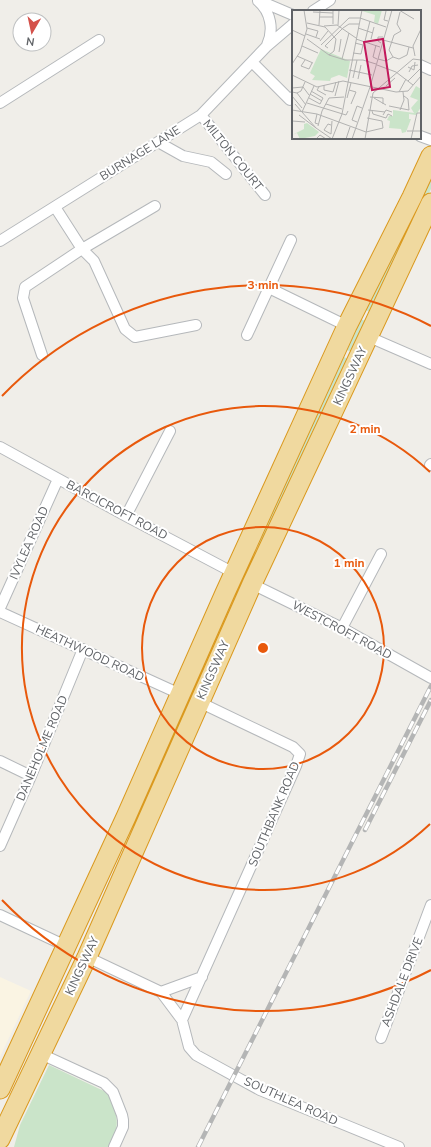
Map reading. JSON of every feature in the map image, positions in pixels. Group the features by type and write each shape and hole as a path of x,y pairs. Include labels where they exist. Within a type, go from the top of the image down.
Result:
{"highway":[{"name":"KINGSWAY","path":"0,1089 126,817 234,573 347,326 431,156"},
{"path":"412,197 431,175"},
{"name":"KINGSWAY","path":"0,1139 5,1113 41,1054 87,957 252,584 431,203"}],"street":[{"path":"257,0 292,15"},
{"path":"257,0 267,11 270,22 270,37 266,47"},
{"path":"315,10 330,0"},
{"name":"BURNAGE LANE","path":"0,240 201,115 266,47 292,25"},
{"path":"0,103 99,40"},
{"path":"252,62 290,100 292,98"},
{"path":"421,66 431,70"},
{"name":"MILTON COURT","path":"201,115 265,195"},
{"path":"421,136 431,140"},
{"path":"158,142 183,156 210,162 226,174"},
{"path":"42,355 23,298 25,287 82,249 155,206"},
{"path":"55,207 82,249 94,261 125,329 134,337 196,325"},
{"path":"247,335 291,240"},
{"path":"269,288 347,326"},
{"path":"369,337 431,364"},
{"path":"126,516 170,430"},
{"name":"BARCICROFT ROAD","path":"0,447 234,573"},
{"name":"IVYLEA ROAD","path":"0,608 58,479"},
{"path":"342,628 381,554"},
{"name":"WESTCROFT ROAD","path":"252,584 342,628 431,678"},
{"name":"HEATHWOOD ROAD","path":"0,612 180,694"},
{"name":"DANEHOLME ROAD","path":"0,846 31,776 83,649"},
{"name":"SOUTHBANK ROAD","path":"182,1020 296,766 300,754 293,747 199,702"},
{"path":"0,761 31,776"},
{"name":"ASHDALE DRIVE","path":"381,1038 427,927 431,905"},
{"path":"0,915 66,946"},
{"name":"SOUTHLEA ROAD","path":"87,957 161,992 182,1020 189,1047 196,1055 260,1090 399,1147"},
{"path":"161,992 202,977"},
{"path":"41,1054 104,1083 113,1092 123,1120 123,1127 114,1147"}],"shaded area":[{"path":"0,977 31,991 0,1057"}],"green space":[{"path":"431,179 431,189 371,313 366,310 411,214"},
{"path":"361,319 367,322 353,353 347,350"},
{"path":"344,357 350,360 264,548 257,545"},
{"path":"49,1065 106,1092 109,1095 115,1109 117,1125 109,1147 14,1147 20,1125"}],"railway":[{"path":"198,1147 431,686"},
{"path":"365,830 431,700"}]}
